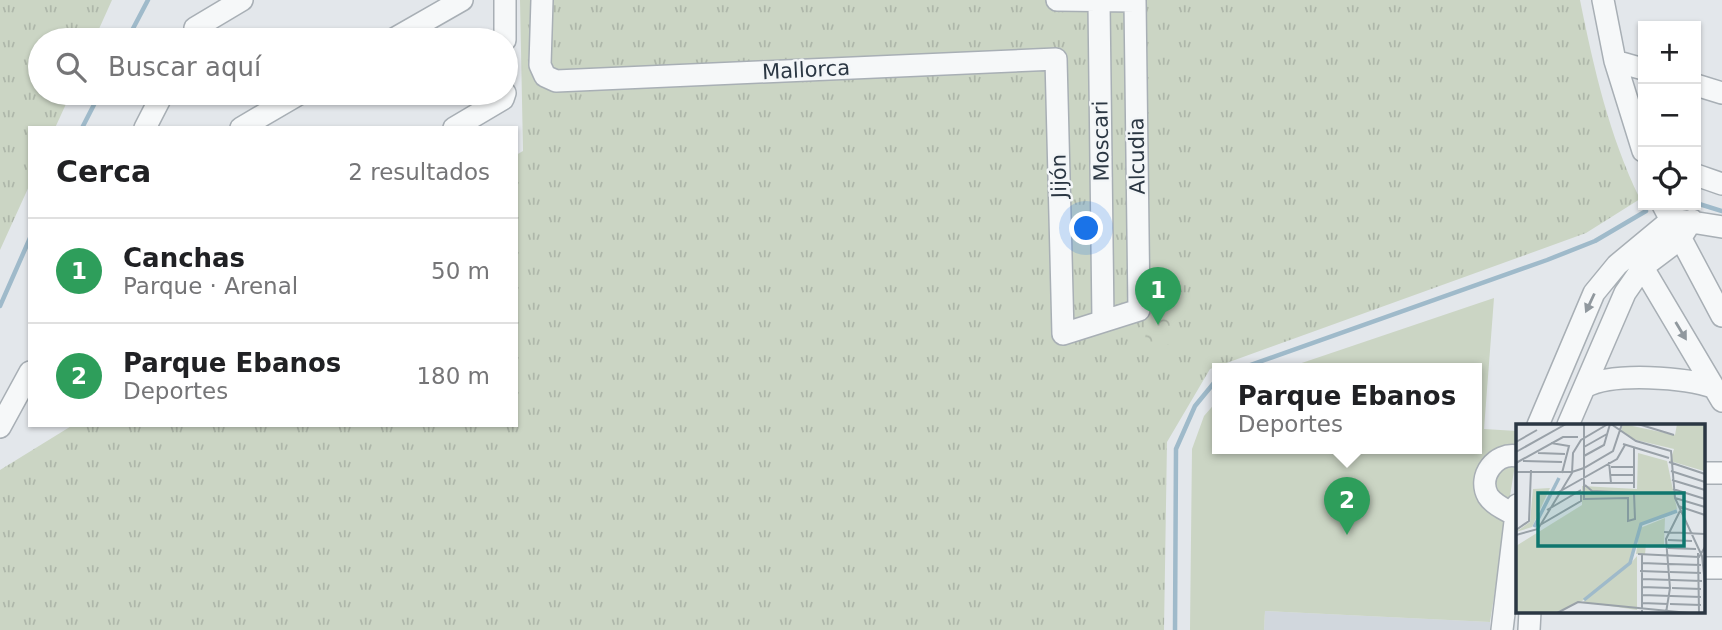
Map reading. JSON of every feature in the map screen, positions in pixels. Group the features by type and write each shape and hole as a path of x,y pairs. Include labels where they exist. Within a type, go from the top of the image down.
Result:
{"street":[{"path":"195,28 211,0"},
{"path":"201,28 242,0"},
{"path":"413,28 462,0"},
{"path":"505,0 505,28"},
{"name":"Mallorca","path":"542,0 540,65 545,76 556,81 1056,59"},
{"path":"1057,0 1100,3 1135,1"},
{"path":"1603,0 1615,61 1642,147"},
{"name":"Alcudia","path":"1103,321 1139,310 1135,1"},
{"name":"Moscari","path":"1100,3 1103,321"},
{"name":"Jijón","path":"1056,59 1063,334 1103,321"},
{"path":"1615,61 1638,68"},
{"path":"1701,87 1722,93"},
{"path":"146,126 157,105"},
{"path":"244,126 280,105"},
{"path":"457,126 489,105"},
{"path":"1701,177 1722,184"},
{"path":"1568,424 1638,259 1671,222 1692,220 1722,227"},
{"path":"1671,222 1722,316"},
{"path":"1638,259 1719,395"},
{"path":"1538,424 1594,293 1617,265 1638,259"},
{"path":"0,427 28,379"},
{"path":"1585,387 1610,380 1691,381 1719,395"},
{"path":"1502,630 1516,510 1489,498 1485,488 1492,463 1502,456 1516,456"},
{"path":"1704,473 1722,473"},
{"path":"1704,568 1722,568"},
{"path":"1529,630 1530,612"}],"shaded area":[{"path":"1265,611 1490,622 1490,630 1264,630"}],"green space":[{"path":"0,0 112,0 99,28 28,28 28,105 66,105 56,126 28,126 28,188 0,250"},
{"path":"520,0 1580,0 1604,101 1638,200 1586,233 1227,363 1212,363 1212,368 1167,442 1164,630 0,630 0,470 70,427 518,427 518,154 523,151"},
{"path":"1170,298 1170,344 1146,352 1144,306"},
{"path":"1494,298 1484,429 1516,431 1516,458 1490,622 1265,611 1264,630 1190,630 1192,449 1204,416 1212,407 1212,454 1482,454 1482,363 1302,363"}],"waterway":[{"path":"133,28 148,0"},
{"path":"83,126 94,105"},
{"path":"1701,205 1722,211"},
{"path":"1256,363 1547,260 1595,241 1646,211"},
{"path":"0,306 28,243"},
{"path":"1175,630 1176,449 1195,406 1212,385"}],"place":[{"name":"Canchas","path":"1158,325"},
{"name":"Parque Ebanos","path":"1347,535"}]}
